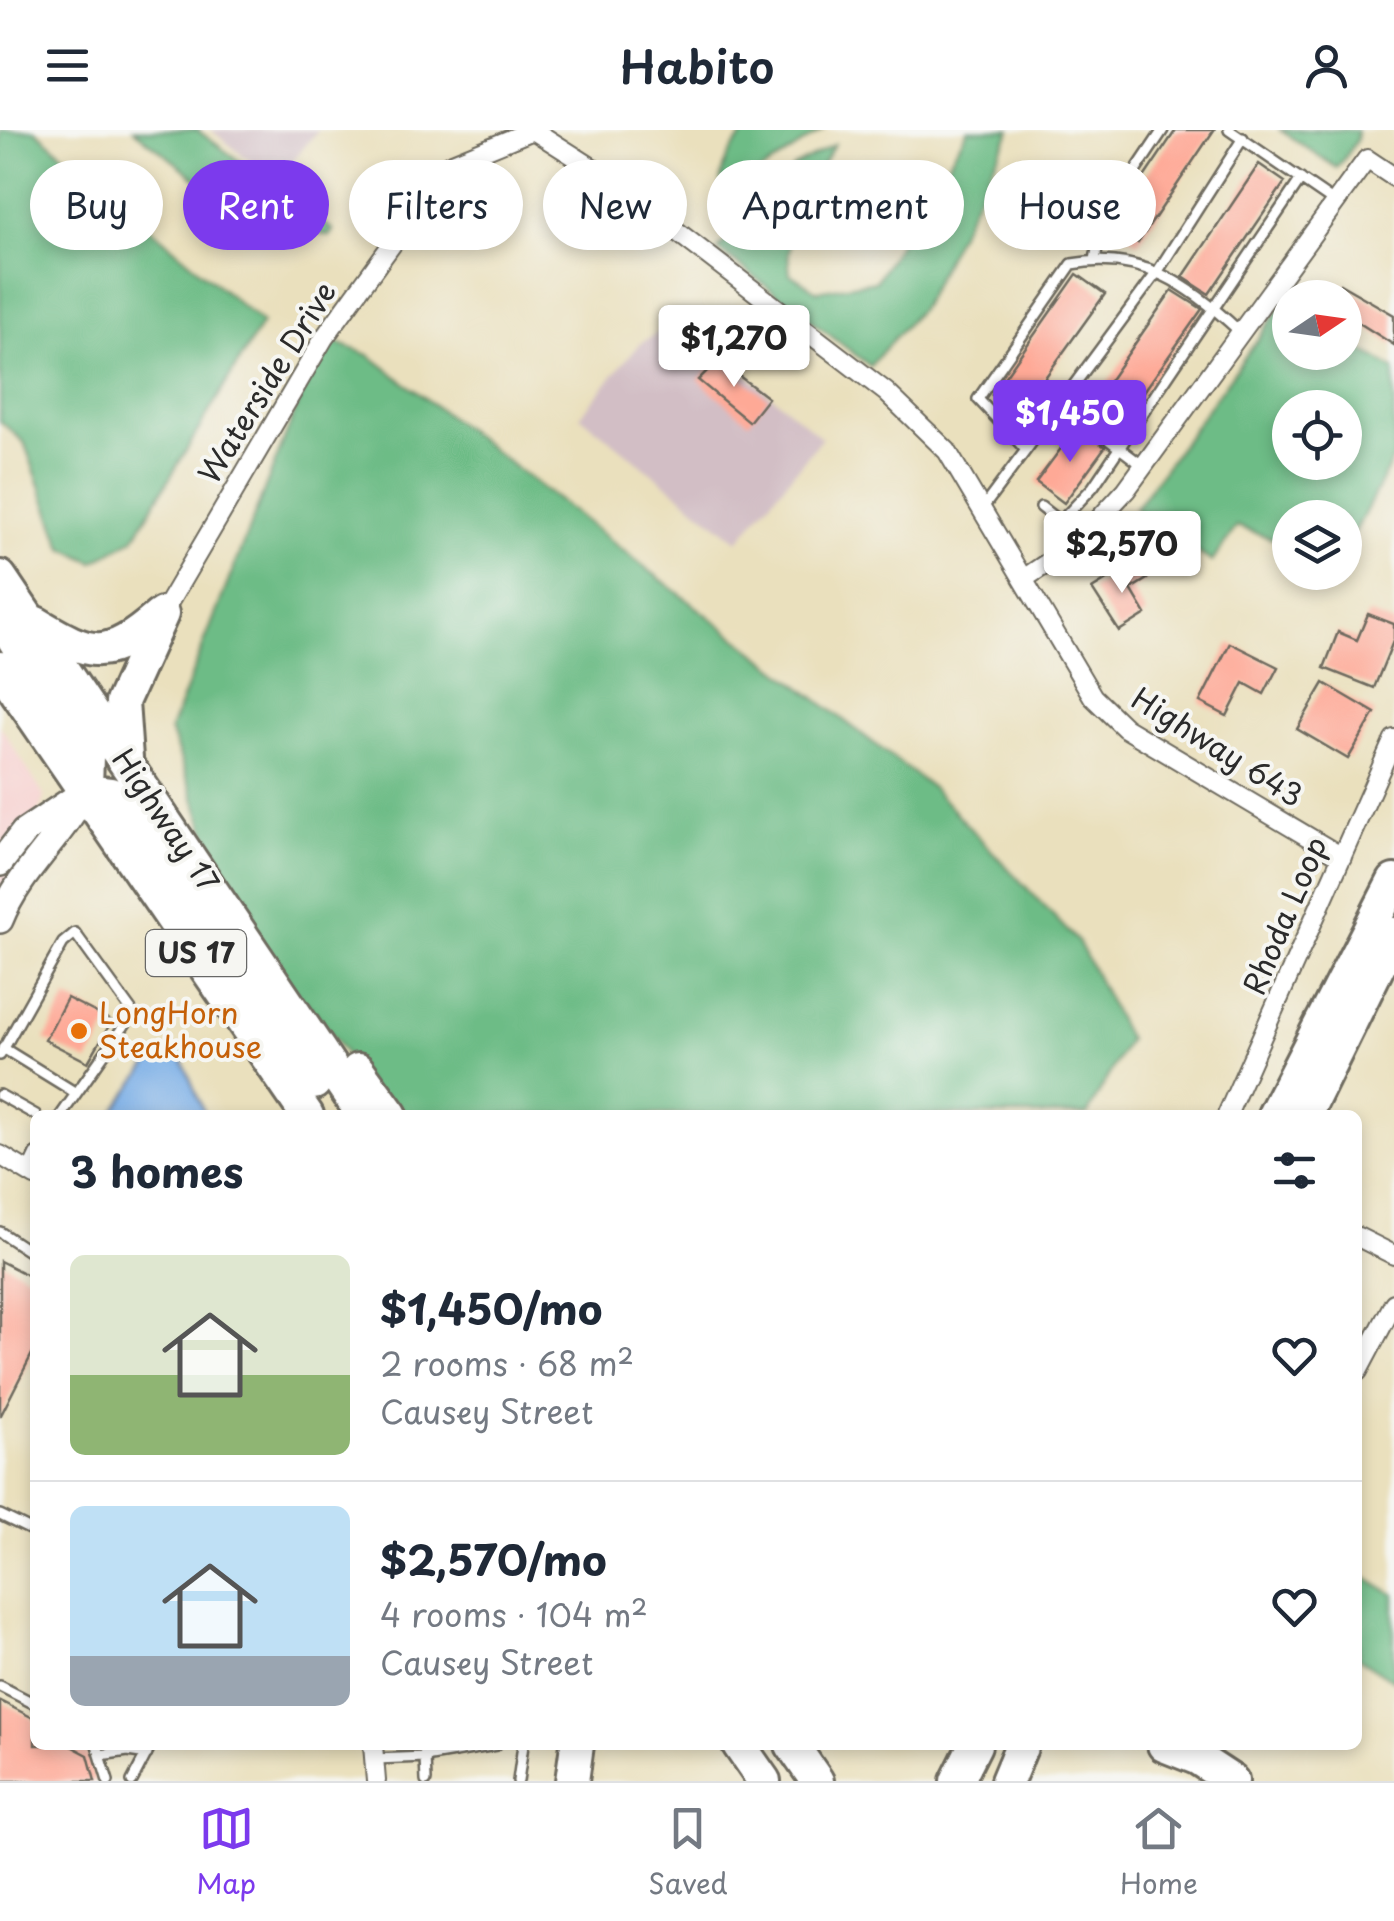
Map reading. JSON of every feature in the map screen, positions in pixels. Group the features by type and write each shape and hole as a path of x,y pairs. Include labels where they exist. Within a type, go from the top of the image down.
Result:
{"highway":[{"name":"Highway 17","path":"0,577 14,617 128,767 360,1110"},
{"path":"14,617 76,647 96,651 130,640 162,614"},
{"path":"128,767 122,702 162,614"},
{"path":"14,617 87,757 84,791 110,794 128,812 333,1110"},
{"name":"Highway 17","path":"0,668 304,1110"},
{"path":"1277,1110 1394,880"},
{"path":"1308,1110 1394,934"},
{"path":"244,938 315,1012 387,1110"},
{"path":"572,1781 576,1750"},
{"path":"742,1750 764,1781"},
{"path":"795,1750 816,1781"},
{"path":"957,1781 972,1750"},
{"path":"1007,1781 1020,1750"},
{"path":"1177,1750 1232,1781"}],"street":[{"name":"Highway 643","path":"533,130 602,174 886,392 947,451 1093,696 1126,728 1342,856"},
{"name":"Waterside Drive","path":"162,614 324,338 450,164 533,130"},
{"path":"1025,578 1078,543 1144,467 1367,159 1394,177"},
{"name":"Rhoda Loop","path":"1230,1110 1394,739"},
{"path":"0,863 24,832 84,791"},
{"path":"0,920 36,858 68,826 84,791"},
{"path":"0,1155 30,1166"},
{"path":"1362,1239 1394,1256"},
{"path":"1362,1363 1394,1303"},
{"path":"374,1752 376,1781"}],"lane":[{"path":"1095,260 1102,222 1163,130"},
{"path":"1229,130 1334,202"},
{"path":"982,508 1158,271 1243,138"},
{"path":"1040,507 1060,522 1093,487 1302,179"},
{"path":"1026,450 978,399 1072,264 1124,261 1158,271 1188,285 1239,331"},
{"path":"1061,404 1144,467"},
{"path":"64,1110 133,1013 75,933 63,943 2,1051 76,1093"},
{"path":"0,1095 30,1112"},
{"path":"0,1232 30,1252"},
{"path":"0,1515 30,1530"},
{"path":"0,1686 30,1701"},
{"path":"108,1781 99,1750 128,1750"},
{"path":"132,1781 148,1750"},
{"path":"424,1750 426,1781"},
{"path":"374,1752 425,1757 466,1750"},
{"path":"518,1781 522,1750"}],"shaded area":[{"path":"211,130 318,130 294,160 248,160"},
{"path":"681,319 822,438 738,541 580,416 639,344"},
{"path":"0,725 44,796 17,886 0,920"}],"green space":[{"path":"0,130 35,130 70,160 30,160 30,250 163,250 163,239 262,323 134,538 94,562 63,548 24,442 0,421"},
{"path":"134,130 197,130 238,160 183,160 183,168"},
{"path":"748,130 823,130 778,160 727,160"},
{"path":"968,130 1011,130 996,160 984,160 984,183 964,223 964,160 950,160"},
{"path":"1280,130 1357,130 1356,141 1337,168"},
{"path":"834,145 825,160 807,160"},
{"path":"719,250 789,250 790,274 817,291 876,281 895,250 950,250 922,306 870,366"},
{"path":"1272,319 1272,370 1362,370 1362,350 1394,369 1394,457 1362,518 1362,500 1272,500 1272,539 1237,526 1212,562 1135,509"},
{"path":"324,338 369,355 932,788 1079,943 1128,1040 1090,1110 387,1110 315,1013 244,938 170,730"},
{"path":"1362,1576 1394,1594 1394,1681 1362,1661"}],"water":[{"path":"163,1052 182,1058 203,1110 115,1110 154,1057"}],"building":[{"path":"1176,130 1214,130 1156,216 1156,160"},
{"path":"1259,164 1285,182 1209,294 1183,277"},
{"path":"1077,274 1105,294 1019,414 992,395"},
{"path":"1172,290 1202,309 1114,434 1087,413"},
{"path":"1362,297 1394,315 1394,345 1362,325"},
{"path":"718,360 768,398 749,422 698,380"},
{"path":"1077,427 1105,447 1064,503 1036,482"},
{"path":"1136,562 1147,579 1131,589 1146,614 1119,631 1092,589"},
{"path":"1368,614 1394,624 1394,639 1374,688 1324,668 1338,632 1357,640"},
{"path":"1230,643 1278,667 1264,694 1244,683 1227,716 1200,702"},
{"path":"1324,683 1375,713 1348,759 1297,729"},
{"name":"LongHorn Steakhouse","path":"67,998 112,1021 88,1062 45,1040"},
{"path":"0,1261 30,1276 30,1358 0,1417"},
{"path":"0,1701 30,1716 30,1750 78,1750 88,1755 95,1781 0,1781"}],"place":[{"name":"LongHorn Steakhouse","path":"79,1031"}]}
